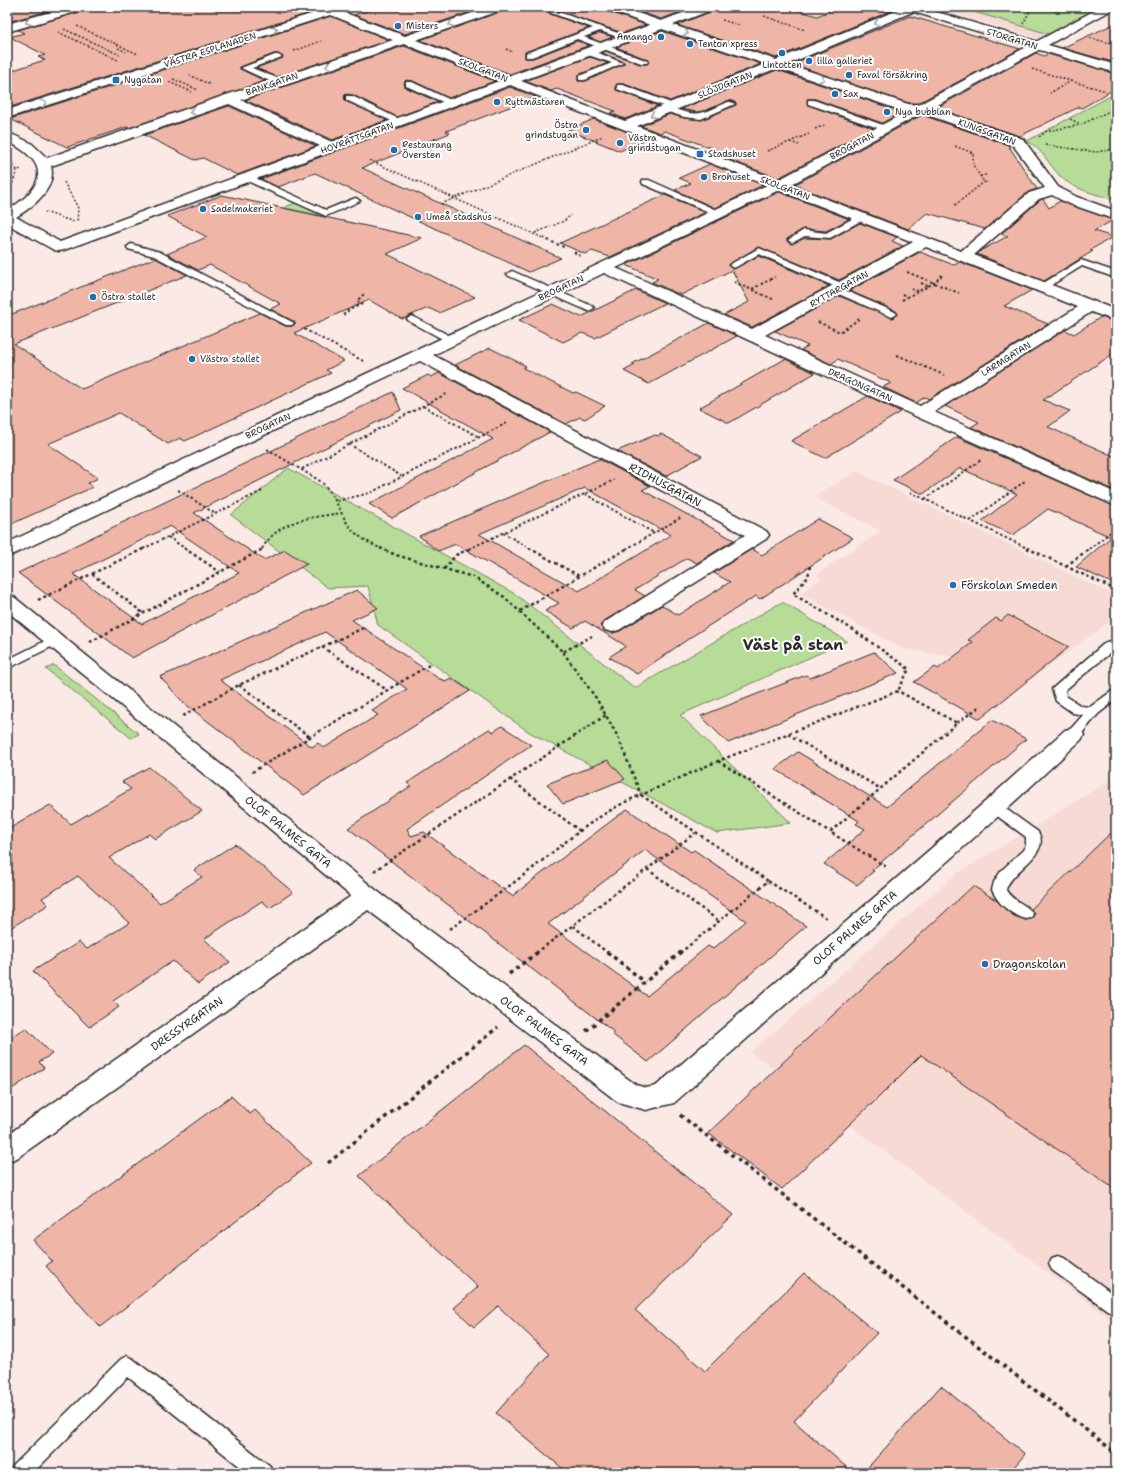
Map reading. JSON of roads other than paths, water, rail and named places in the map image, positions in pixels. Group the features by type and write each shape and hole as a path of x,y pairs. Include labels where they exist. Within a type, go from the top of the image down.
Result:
{"street":[{"path":"7,28 82,7"},
{"name":"VÄSTRA ESPLANADEN","path":"53,87 307,7"},
{"name":"VÄSTRA ESPLANADEN","path":"7,114 326,9 345,7"},
{"name":"BANKGATAN","path":"44,164 228,99 501,7"},
{"name":"KUNGSGATAN","path":"609,7 907,108 922,109 1025,144 1053,190 1072,200 1116,216"},
{"name":"HOVRÄTTSGATAN","path":"7,218 59,247 710,7"},
{"name":"STORGATAN","path":"910,8 1116,69"},
{"name":"SLÖJDGATAN","path":"627,126 910,8"},
{"name":"SKOLGATAN","path":"326,9 1116,316"},
{"name":"BROGATAN","path":"7,550 779,185 1106,9"},
{"path":"38,10 50,16"},
{"path":"228,99 332,147"},
{"path":"7,136 29,148 44,164 46,177 42,187 35,197 23,208 7,218"},
{"path":"964,256 1034,196 1053,190"},
{"name":"RYTTARGATAN","path":"753,335 925,242"},
{"name":"DRAGONGATAN","path":"604,268 1116,500"},
{"name":"LARMGATAN","path":"922,412 1090,306"},
{"name":"RIDHUSGATAN","path":"420,354 759,535 612,626"},
{"name":"OLOF PALMES GATA","path":"12,606 360,891 628,1094 646,1099 664,1094 994,807 1073,735"},
{"name":"DRESSYRGATAN","path":"7,1150 360,891"}],"lane":[{"path":"553,12 627,38"},
{"path":"528,55 601,28"},
{"path":"577,37 644,61"},
{"path":"582,78 619,63 588,52"},
{"path":"278,57 245,68 279,82"},
{"path":"409,84 453,103"},
{"path":"620,87 684,115 701,116 731,104"},
{"path":"349,98 401,122"},
{"path":"811,102 887,128"},
{"path":"248,178 326,213 356,201"},
{"path":"646,182 719,213"},
{"path":"792,240 804,233 827,236 861,217"},
{"path":"131,247 157,254 289,323"},
{"path":"733,265 759,251 840,288 892,314"},
{"path":"1093,267 1105,260"},
{"path":"1042,287 1081,263 1116,275"},
{"path":"512,274 589,308"},
{"path":"412,319 451,340"},
{"path":"1093,711 1078,710 1060,698 1058,689 1110,645 1116,644"},
{"path":"7,665 62,646"},
{"path":"1073,735 1093,711 1116,694"},
{"path":"994,807 1033,835 1035,842 1033,849 1004,876 1000,884 1000,892 1003,899 1026,914"},
{"path":"1058,1264 1116,1306"},
{"path":"20,1473 127,1365 263,1473"}],"place":[{"name":"Misters","path":"398,26"},
{"name":"Amango","path":"661,37"},
{"name":"Tenton xpress","path":"690,44"},
{"name":"Lintotten","path":"782,53"},
{"name":"lilla galleriet","path":"809,61"},
{"name":"Faval försäkring","path":"849,75"},
{"name":"Nygatan","path":"116,80"},
{"name":"Sax","path":"835,94"},
{"name":"Ryttmästaren","path":"497,102"},
{"name":"Nya bubblan","path":"887,112"},
{"name":"Östra grindstugan","path":"586,130"},
{"name":"Västra grindstugan","path":"620,143"},
{"name":"Restaurang Översten","path":"394,150"},
{"name":"Stadshuset","path":"700,154"},
{"name":"Brohuset","path":"704,177"},
{"name":"Sadelmakeriet","path":"203,209"},
{"name":"Umeå stadshus","path":"418,217"},
{"name":"Östra stallet","path":"93,297"},
{"name":"Västra stallet","path":"192,359"},
{"name":"Förskolan Smeden","path":"953,585"},
{"name":"Dragonskolan","path":"985,964"}],"district":[{"name":"Väst på stan","path":"793,645"}]}
